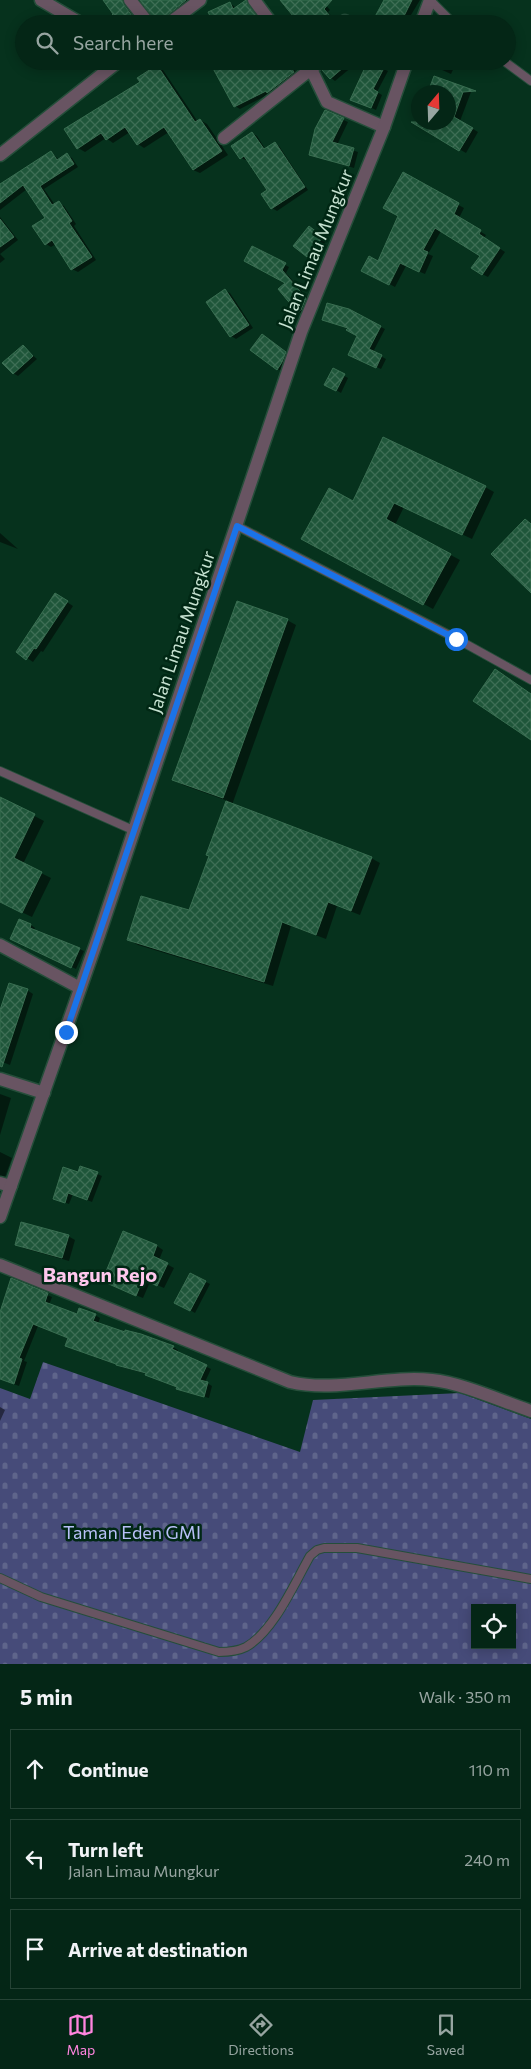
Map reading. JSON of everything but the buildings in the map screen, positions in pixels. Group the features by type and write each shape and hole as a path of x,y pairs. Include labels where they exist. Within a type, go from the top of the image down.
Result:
{"street":[{"path":"41,0 67,15"},
{"path":"130,0 142,15"},
{"path":"180,15 200,0"},
{"path":"254,0 265,15"},
{"path":"424,15 430,0"},
{"path":"0,155 108,70"},
{"path":"224,138 305,70"},
{"path":"314,70 327,102 384,127"},
{"name":"Jalan Limau Mungkur","path":"0,1217 5,1184 44,1093 301,332 384,127 400,70"},
{"path":"0,945 80,988"},
{"path":"0,1079 44,1093"},
{"path":"0,1265 290,1382 315,1386 433,1380 531,1411"}],"lane":[{"path":"430,0 445,15"},
{"path":"516,69 531,80"},
{"path":"237,526 456,639 531,680"},
{"path":"0,771 133,830"},
{"path":"0,1578 41,1597 219,1652 230,1652 246,1647 266,1630 310,1556 317,1550 324,1548 357,1548 531,1579"}],"green space":[{"name":"Taman Eden GMI","path":"43,1362 300,1452 313,1400 460,1393 531,1419 531,1664 0,1664 0,1388 30,1399"}],"district":[{"name":"Bangun Rejo","path":"100,1275"}],"route":[{"path":"66,1032 237,526 456,639"}]}
